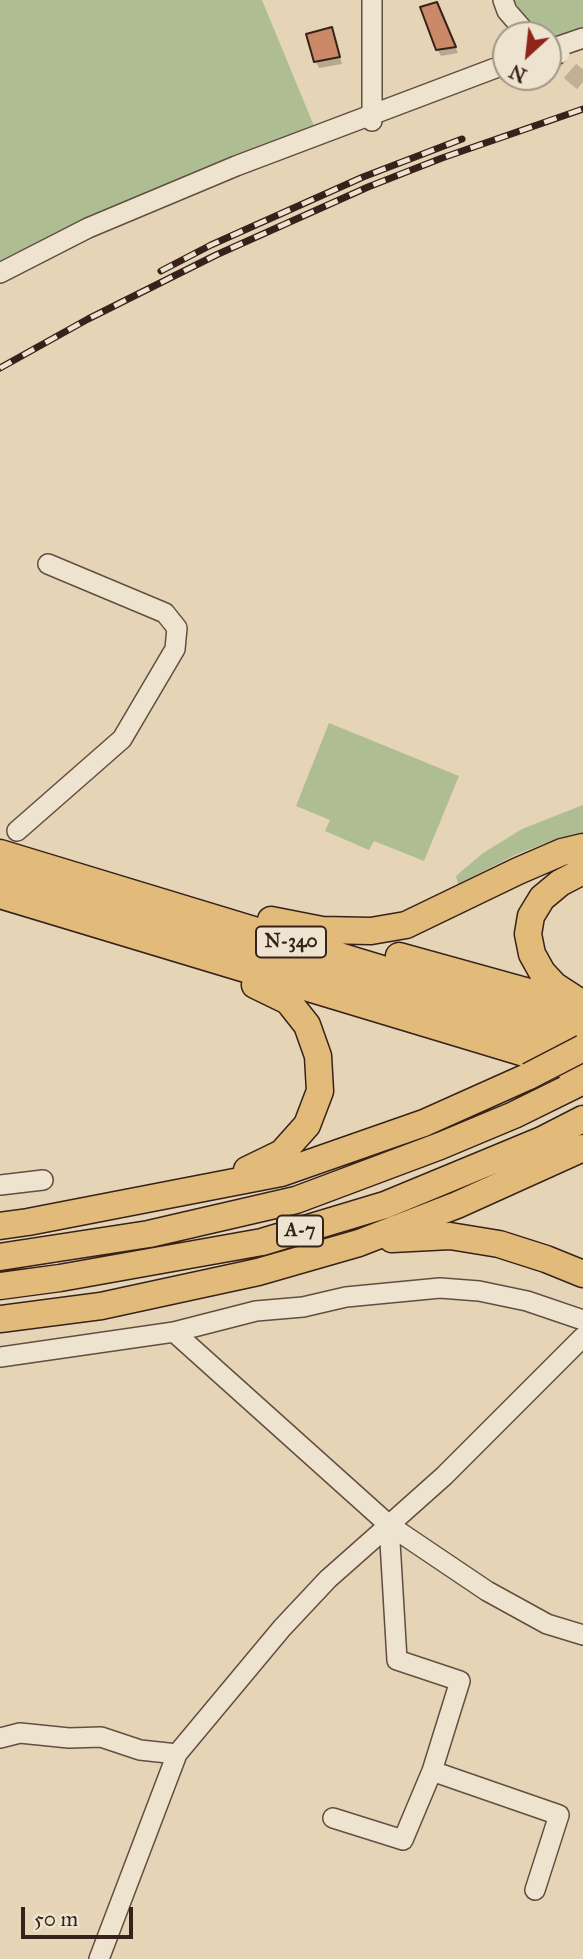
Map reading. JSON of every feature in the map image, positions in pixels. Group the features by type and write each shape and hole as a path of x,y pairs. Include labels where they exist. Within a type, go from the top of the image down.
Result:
{"highway":[{"path":"6,844 251,916 583,1005"},
{"name":"N-340","path":"6,844 583,1030"},
{"path":"251,916 322,930 371,931 406,925 518,871 562,852 583,847"},
{"path":"583,871 560,883 542,898 531,916 528,934 532,954 542,972 555,986 583,1005"},
{"name":"N-340","path":"0,876 583,1049"},
{"path":"0,895 583,1070"},
{"path":"76,918 235,975 288,1001 307,1025 318,1056 320,1091 307,1125 282,1153 206,1189"},
{"path":"0,1226 281,1173 424,1123 583,1049"},
{"name":"A-7","path":"0,1257 149,1234 296,1200 440,1146 574,1086"},
{"name":"A-7","path":"0,1286 61,1278 262,1242 385,1205 542,1140 583,1119"},
{"path":"0,1319 101,1306 258,1272 359,1243 457,1205 583,1148"},
{"path":"359,1243 450,1236 499,1244 583,1274"}],"street":[{"path":"372,0 372,118"},
{"path":"503,0 516,21"},
{"path":"562,47 583,38"},
{"path":"562,50 583,45"},
{"path":"0,281 109,225 492,70"},
{"path":"0,273 88,228 236,166 492,77"},
{"path":"6,844 122,738 175,649 177,628 165,613 48,564"},
{"path":"0,1185 43,1180"},
{"path":"0,1357 174,1332 256,1311 303,1307 346,1297 440,1288 479,1291 527,1301 583,1320"},
{"path":"174,1332 389,1525 487,1591 547,1624 583,1635"},
{"path":"99,1959 177,1754 282,1628 328,1579 444,1476 583,1337"},
{"path":"333,1818 403,1840 432,1771 460,1681 397,1660 389,1525"},
{"path":"0,1738 20,1733 68,1738 101,1737 140,1750 177,1754"},
{"path":"432,1771 559,1815 535,1890"}],"green space":[{"path":"0,0 262,0 314,126 77,223 0,261"},
{"path":"514,0 583,0 583,32 562,37 562,21 528,21"},
{"path":"329,723 459,776 424,861 374,841 369,850 325,831 330,820 296,806"},
{"path":"583,805 583,833 558,838 515,855 458,884 456,876 483,853 522,829"}],"building":[{"path":"437,2 456,47 436,50 420,7"},
{"path":"332,27 340,57 314,62 306,34"}],"tunnel":[{"path":"562,64 583,82"}],"railway":[{"path":"0,368 88,319 216,255 368,187 583,109"},
{"path":"161,271 211,245 363,177 462,139"}]}
